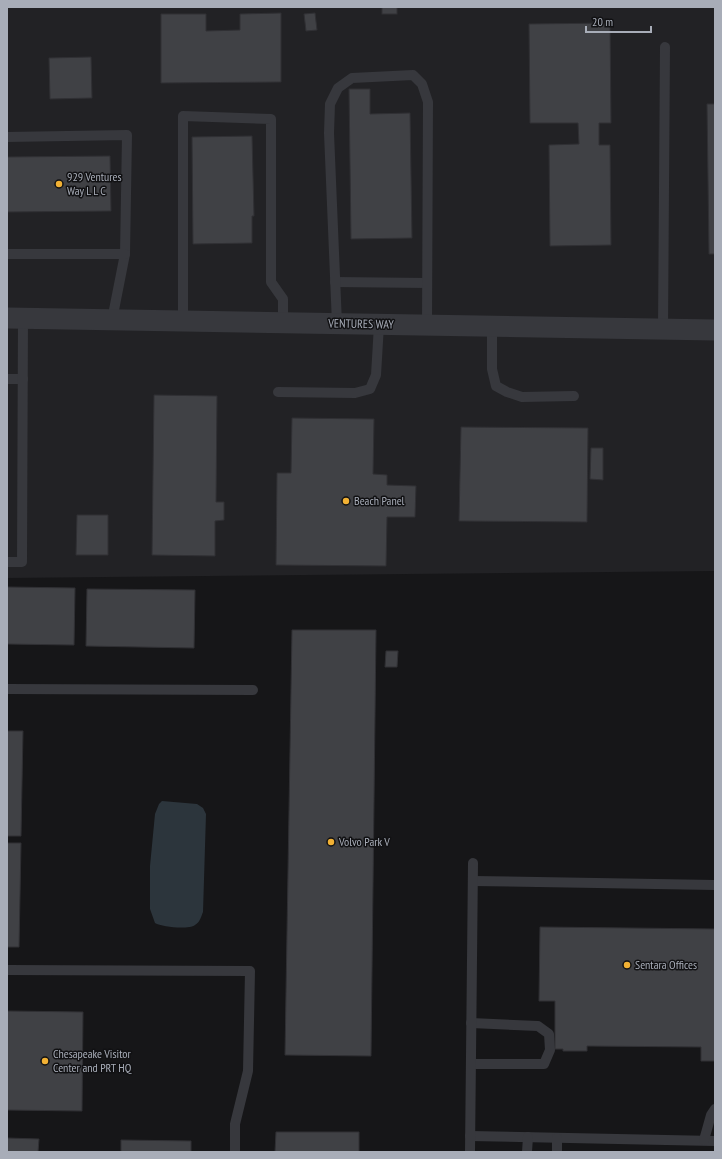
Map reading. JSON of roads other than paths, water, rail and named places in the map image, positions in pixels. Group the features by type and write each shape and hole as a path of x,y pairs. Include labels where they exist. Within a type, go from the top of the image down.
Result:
{"street":[{"name":"VENTURES WAY","path":"15,318 715,330"}],"lane":[{"path":"663,330 665,47"},
{"path":"337,324 329,133 330,104 338,88 352,78 413,75 422,84 428,102 427,325"},
{"path":"182,321 183,116 271,118 271,282 283,299 283,323"},
{"path":"7,137 127,135 125,254 112,320"},
{"path":"7,254 125,254"},
{"path":"335,282 427,283"},
{"path":"7,562 22,562 23,379 15,318"},
{"path":"278,392 355,393 370,389 376,375 379,324"},
{"path":"492,326 492,369 496,386 507,392 522,397 574,396"},
{"path":"7,379 23,379"},
{"path":"7,689 253,690"},
{"path":"470,1152 473,863"},
{"path":"473,881 715,885"},
{"path":"7,970 250,971 248,1071 235,1124 235,1152"},
{"path":"471,1023 538,1026 549,1034 550,1050 544,1064 471,1064"},
{"path":"704,1140 711,1115 715,1109"},
{"path":"470,1136 715,1140"},
{"path":"527,1152 528,1137"},
{"path":"557,1138 557,1152"}],"place":[{"name":"929 Ventures Way L L C","path":"59,184"},
{"name":"Beach Panel","path":"346,501"},
{"name":"Volvo Park V","path":"331,842"},
{"name":"Sentara Offices","path":"627,965"},
{"name":"Chesapeake Visitor Center and PRT HQ","path":"45,1061"}]}
